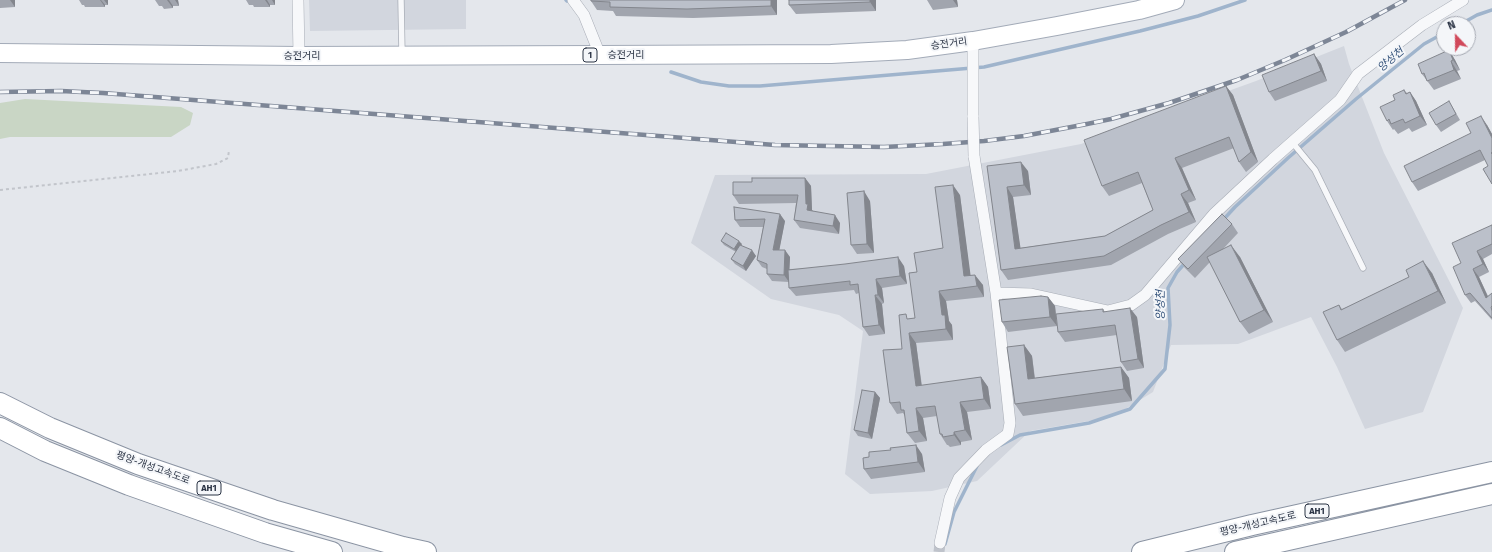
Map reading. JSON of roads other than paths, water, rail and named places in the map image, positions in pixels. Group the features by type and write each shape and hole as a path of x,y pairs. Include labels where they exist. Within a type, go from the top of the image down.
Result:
{"highway":[{"name":"평양-개성고속도로","path":"0,404 50,428 138,464 273,510 402,547 426,552"},
{"name":"AH1","path":"0,428 45,451 129,485 265,533 332,552"},
{"name":"평양-개성고속도로","path":"1142,552 1252,525 1492,472"},
{"name":"AH1","path":"1235,552 1492,494"}],"main road":[{"name":"승전거리","path":"0,54 299,56 831,54 907,50 973,41 1139,10 1175,0"}],"street":[{"path":"298,0 299,56"},
{"path":"573,0 584,15 600,55"},
{"path":"996,293 1031,294 1108,311 1131,305 1145,295 1214,214 1340,100 1358,74 1422,25 1462,0"},
{"path":"940,543 950,498 959,478 986,450 1008,434 1010,423 996,293 974,156 973,41"}],"lane":[{"path":"401,0 402,56"},
{"path":"1292,142 1315,170 1363,268"}],"waterway":[{"path":"671,72 701,82 729,86 760,86 984,67 1140,31 1198,16 1245,0"},
{"name":"양성천","path":"1475,16 1492,10"},
{"name":"양성천","path":"1223,220 1288,158 1356,99 1424,44 1436,37"},
{"name":"양성천","path":"1001,445 1020,435 1089,423 1130,409 1165,369 1170,325 1168,288 1177,272 1185,263"},
{"name":"양성천","path":"945,544 954,512 977,466"}],"tunnel":[{"path":"939,552 940,543"}],"railway":[{"path":"0,92 61,91 103,93 775,145 884,147 943,144 1024,136 1111,119 1169,103 1237,80 1285,60 1346,32 1405,0"}]}
